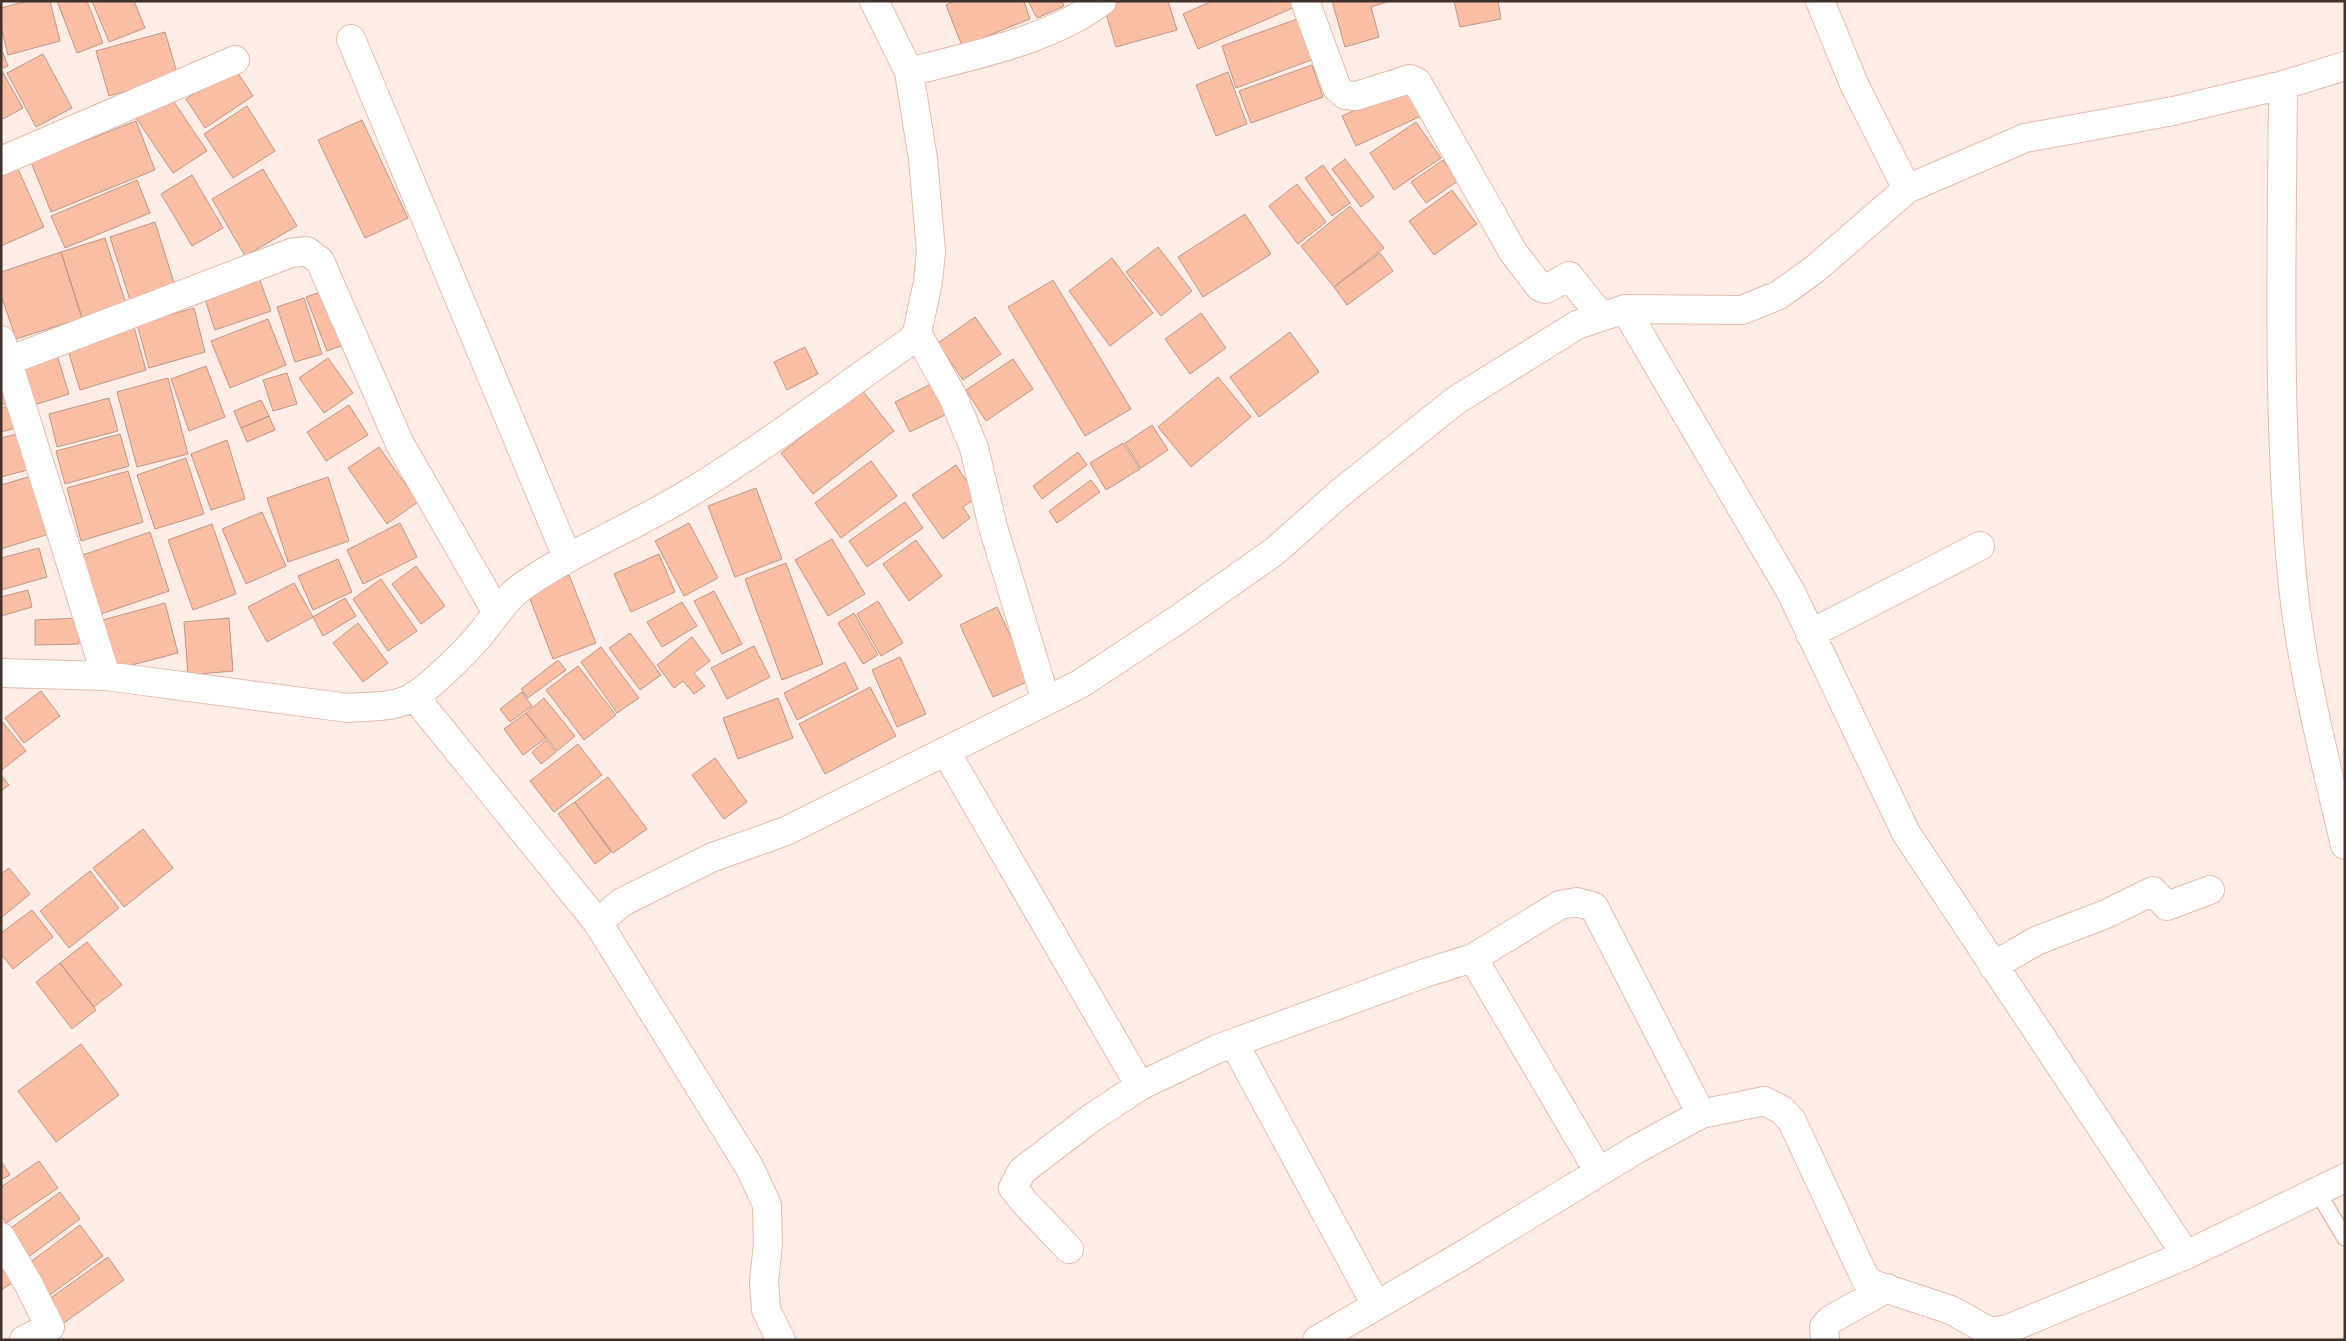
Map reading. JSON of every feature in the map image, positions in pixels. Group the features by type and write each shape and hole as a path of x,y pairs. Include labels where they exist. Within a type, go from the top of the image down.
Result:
{"street":[{"path":"1,673 106,676 348,708 388,705 414,696 463,652 484,630 496,611 521,588 567,557 681,499 798,422 912,340 918,333 928,282 931,251 923,159 909,72 874,1"},
{"path":"909,72 998,49 1058,26 1102,1"},
{"path":"1305,1 1337,88 1345,95 1356,96 1410,79 1417,82 1513,252 1540,287 1546,289 1569,276 1613,313 1791,592 1906,833 2186,1255"},
{"path":"1820,1 1854,84 1907,189"},
{"path":"351,39 567,557"},
{"path":"1,161 235,60"},
{"path":"598,923 622,902 704,861 786,831 946,752 1087,679 1275,552 1340,492 1455,401 1577,324 1613,313 1742,310 1779,295 1815,269 1907,189 2025,138 2173,111 2283,85 2345,66"},
{"path":"2283,85 2282,405 2291,566 2303,659 2338,783 2345,845"},
{"path":"106,676 5,350 291,253 307,251 320,261 400,444 496,611"},
{"path":"918,333 954,397 974,448 993,527 1046,701"},
{"path":"1810,634 1910,580 1980,546"},
{"path":"414,696 598,923 750,1168 767,1204 768,1244 764,1281 766,1310 781,1340"},
{"path":"946,752 1140,1086"},
{"path":"1993,966 2036,941 2106,914 2152,891 2167,906 2210,890"},
{"path":"1069,1249 1026,1204 1014,1188 1022,1171 1090,1119 1140,1086 1218,1049 1425,973 1473,958 1560,905 1577,902 1594,907 1701,1114"},
{"path":"1473,958 1599,1172"},
{"path":"1234,1044 1376,1306"},
{"path":"1317,1340 1599,1172 1701,1114 1764,1101 1782,1110 1792,1121 1859,1269 1866,1280 1875,1285 1951,1310 1987,1336 2186,1255 2345,1178"},
{"path":"1,1237 29,1284 50,1327 24,1340"},
{"path":"1824,1340 1824,1327 1830,1320 1887,1288"}],"lane":[{"path":"2317,1191 2345,1238"}],"building":[{"path":"27,1 50,1 60,41 8,55 1,27 1,8"},
{"path":"57,1 87,1 103,43 77,53"},
{"path":"92,1 134,1 145,28 109,42"},
{"path":"954,1 1024,1 1030,19 962,46 946,5"},
{"path":"1028,1 1062,1 1064,6 1037,18"},
{"path":"1123,1 1168,1 1177,30 1116,47 1104,7"},
{"path":"1212,1 1292,1 1295,7 1198,49 1183,14"},
{"path":"1332,1 1390,1 1371,7 1379,37 1345,47"},
{"path":"1454,1 1498,1 1501,19 1460,27"},
{"path":"1300,18 1314,59 1236,88 1222,46"},
{"path":"165,32 178,76 109,96 96,51"},
{"path":"1,48 8,66 1,69"},
{"path":"43,54 72,108 36,127 7,73"},
{"path":"1312,65 1323,97 1251,123 1239,91"},
{"path":"234,67 253,96 205,128 186,99"},
{"path":"2,71 23,108 3,119 1,117"},
{"path":"1228,72 1247,124 1216,136 1196,85"},
{"path":"1408,86 1421,116 1356,146 1342,116"},
{"path":"170,96 207,151 173,173 136,118"},
{"path":"247,106 275,151 233,178 204,134"},
{"path":"362,120 408,218 365,238 318,140"},
{"path":"136,121 155,170 51,212 31,162"},
{"path":"1416,122 1441,158 1394,190 1370,153"},
{"path":"1345,159 1374,197 1361,207 1332,169"},
{"path":"1443,160 1458,181 1426,203 1411,182"},
{"path":"1323,165 1350,203 1332,216 1305,178"},
{"path":"17,167 44,227 1,246 1,175"},
{"path":"263,169 297,226 245,256 212,199"},
{"path":"192,175 223,228 192,246 161,194"},
{"path":"137,180 150,213 65,248 51,216"},
{"path":"1297,184 1326,222 1298,244 1269,206"},
{"path":"1452,190 1477,224 1434,255 1409,221"},
{"path":"1350,206 1384,248 1334,287 1301,246"},
{"path":"1245,214 1271,254 1203,297 1178,257"},
{"path":"155,222 175,286 130,300 110,237"},
{"path":"105,238 126,304 82,318 61,252"},
{"path":"1158,247 1192,291 1161,316 1126,272"},
{"path":"61,252 82,318 16,339 1,295 1,272"},
{"path":"1380,253 1393,271 1347,305 1334,287"},
{"path":"1112,258 1153,313 1110,346 1069,291"},
{"path":"258,275 271,311 215,330 203,293"},
{"path":"1053,280 1131,409 1085,436 1008,307"},
{"path":"329,289 349,343 327,351 306,297"},
{"path":"304,298 322,354 295,362 277,307"},
{"path":"194,308 205,352 149,368 137,324"},
{"path":"1201,313 1226,348 1190,374 1165,339"},
{"path":"975,317 1001,354 963,380 938,343"},
{"path":"268,319 286,365 230,388 211,341"},
{"path":"134,327 146,370 80,390 67,347"},
{"path":"1290,332 1319,372 1259,417 1230,377"},
{"path":"805,347 818,374 787,390 774,362"},
{"path":"56,352 69,394 31,406 17,365"},
{"path":"328,358 353,393 324,413 299,378"},
{"path":"1013,359 1033,389 986,421 966,390"},
{"path":"206,366 225,417 189,431 171,379"},
{"path":"287,373 297,404 273,411 263,380"},
{"path":"1218,377 1251,417 1191,467 1158,427"},
{"path":"168,378 188,454 137,467 117,392"},
{"path":"1,381 11,402 1,405"},
{"path":"933,383 949,413 910,432 895,402"},
{"path":"862,390 894,431 813,494 781,453"},
{"path":"109,398 118,431 57,447 49,414"},
{"path":"261,400 269,416 241,428 234,411"},
{"path":"9,405 16,428 1,432 1,408"},
{"path":"349,405 368,435 326,461 307,432"},
{"path":"269,416 275,430 247,442 241,428"},
{"path":"1152,425 1168,450 1141,468 1125,443"},
{"path":"26,432 35,468 1,477 1,438"},
{"path":"120,434 129,466 65,484 56,451"},
{"path":"227,440 245,499 211,510 191,454"},
{"path":"1123,443 1140,469 1106,490 1090,463"},
{"path":"379,447 418,502 387,524 348,468"},
{"path":"1078,452 1087,465 1042,499 1033,486"},
{"path":"186,458 204,514 155,529 137,475"},
{"path":"871,461 897,496 841,538 815,503"},
{"path":"956,465 977,497 963,507 970,518 943,539 912,495"},
{"path":"128,471 143,522 81,541 67,488"},
{"path":"35,475 52,533 1,549 1,485"},
{"path":"328,477 349,541 288,562 267,498"},
{"path":"1091,480 1100,492 1057,523 1049,511"},
{"path":"756,488 782,559 735,577 708,506"},
{"path":"905,502 923,528 867,567 849,541"},
{"path":"262,512 286,566 246,584 222,529"},
{"path":"400,523 417,557 363,584 347,550"},
{"path":"689,523 718,578 684,596 655,541"},
{"path":"212,524 236,594 193,610 168,540"},
{"path":"150,532 169,591 95,616 77,557"},
{"path":"832,539 865,594 828,616 795,560"},
{"path":"916,540 942,576 909,601 883,564"},
{"path":"39,548 47,577 1,590 1,558"},
{"path":"659,554 675,592 631,612 614,574"},
{"path":"338,559 352,592 313,610 298,576"},
{"path":"786,563 823,664 782,680 745,579"},
{"path":"416,566 445,606 421,624 392,584"},
{"path":"569,575 596,643 553,659 527,591"},
{"path":"381,579 417,631 388,651 353,599"},
{"path":"294,583 313,617 267,642 248,607"},
{"path":"28,590 32,607 1,616 1,597"},
{"path":"714,591 742,644 722,654 694,601"},
{"path":"345,598 356,616 323,636 313,617"},
{"path":"878,601 903,643 881,656 857,614"},
{"path":"682,602 697,626 662,647 647,622"},
{"path":"165,603 178,653 112,670 99,621"},
{"path":"997,607 1031,680 993,697 960,625"},
{"path":"854,613 878,655 863,664 838,623"},
{"path":"78,618 79,644 35,645 35,620"},
{"path":"229,618 233,671 188,675 184,622"},
{"path":"358,623 388,663 363,682 333,643"},
{"path":"630,633 661,675 640,690 609,648"},
{"path":"692,637 710,661 694,673 705,686 694,694 683,681 674,688 657,665"},
{"path":"754,646 770,677 727,699 711,668"},
{"path":"601,647 639,698 617,713 581,662"},
{"path":"900,657 926,714 897,727 872,670"},
{"path":"558,660 566,670 528,698 521,689"},
{"path":"845,662 858,689 797,720 784,693"},
{"path":"578,666 616,715 584,740 546,690"},
{"path":"870,687 896,736 825,774 799,724"},
{"path":"41,691 60,716 24,743 5,718"},
{"path":"522,692 532,706 510,722 500,709"},
{"path":"544,698 575,736 557,751 526,713"},
{"path":"778,698 793,738 738,759 723,718"},
{"path":"526,713 546,738 523,755 504,729"},
{"path":"1,720 26,751 3,769 1,767"},
{"path":"546,740 556,752 541,764 532,752"},
{"path":"578,744 602,775 554,812 530,781"},
{"path":"715,758 747,802 724,819 692,775"},
{"path":"1,775 9,785 1,791"},
{"path":"608,777 647,829 613,853 575,802"},
{"path":"575,802 611,852 595,864 558,814"},
{"path":"143,829 173,868 124,907 93,868"},
{"path":"9,868 30,894 1,918 1,874"},
{"path":"90,871 119,908 69,948 40,911"},
{"path":"32,910 53,937 13,969 1,954 1,933"},
{"path":"87,942 122,985 94,1007 60,963"},
{"path":"60,963 96,1010 72,1029 36,982"},
{"path":"81,1044 119,1095 56,1142 18,1091"},
{"path":"1,1161 10,1175 1,1180"},
{"path":"39,1161 58,1188 6,1223 1,1215 1,1187"},
{"path":"60,1192 80,1219 27,1258 7,1231"},
{"path":"80,1225 103,1256 47,1297 25,1266"},
{"path":"1,1244 22,1277 1,1290"},
{"path":"108,1257 124,1280 61,1325 45,1302"}]}
